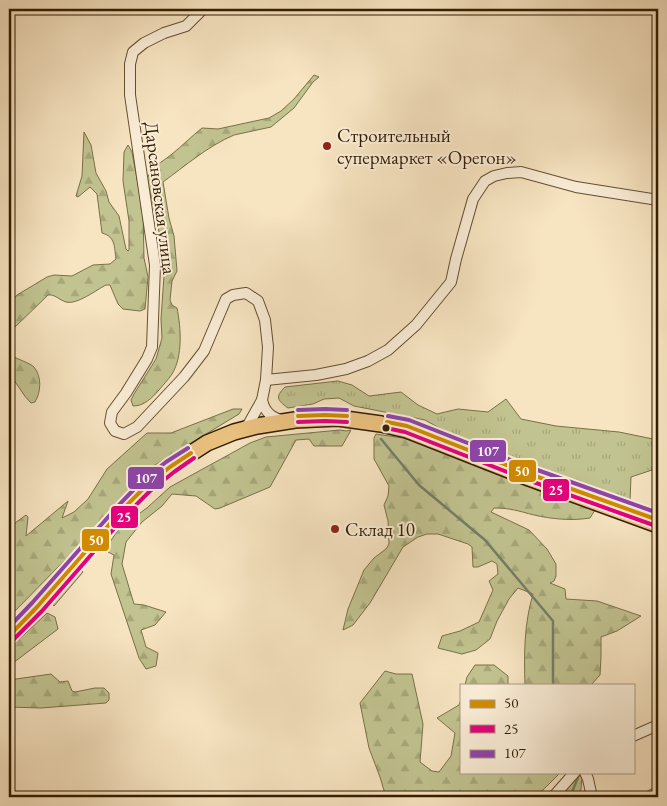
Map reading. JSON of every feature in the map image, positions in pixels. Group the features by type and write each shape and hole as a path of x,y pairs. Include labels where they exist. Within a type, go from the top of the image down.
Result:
{"highway":[{"path":"9,626 116,505 154,469 191,446 232,428 286,419 347,416 389,424 658,525"},
{"path":"9,636 127,505 163,472 207,444 234,432 286,419 338,418 407,426 527,473 658,520"}],"street":[{"name":"Дарсановская улица","path":"203,9 186,26 164,32 144,43 133,52 130,64 130,95 155,265 152,347 147,360 112,412 110,423 115,431 124,434 136,428 184,377 204,351 226,299 233,295 246,293 258,301 266,320 268,347 266,380 262,400 248,425"},
{"path":"266,380 316,375 346,369 368,361 388,350 416,325 452,282 456,259 473,199 485,181 494,176 521,172 576,187 658,200"},
{"path":"262,400 264,408 286,419"},
{"path":"234,432 248,425"},
{"path":"634,736 658,725"},
{"path":"553,797 573,774"},
{"path":"586,774 592,797"}],"green space":[{"path":"314,75 319,77 313,82 294,108 271,127 234,135 224,140 163,182 174,236 177,271 172,281 170,300 172,305 177,308 180,333 178,359 172,374 156,393 141,405 133,406 131,400 156,359 162,338 161,319 164,276 160,236 147,179 151,171 202,128 218,129 269,118 281,111"},
{"path":"84,132 91,145 96,173 106,191 109,202 119,216 128,251 129,221 123,181 124,152 128,145 132,152 143,211 144,258 148,277 145,309 140,311 123,309 118,304 110,285 106,285 81,299 70,302 66,302 53,295 48,295 14,328 9,338 9,305 17,295 47,277 54,275 72,276 93,265 110,264 116,259 112,240 102,233 97,194 90,187 78,197 76,196 82,176"},
{"path":"9,355 30,364 37,371 40,384 35,402 31,403 28,400 9,375"},
{"path":"338,381 352,385 369,396 401,392 418,405 437,414 458,409 488,412 506,399 521,419 556,426 619,432 658,440 658,468 631,477 630,501 457,438 425,420 354,406 339,398 324,399 313,404 288,408 281,403 279,398 280,393 285,387"},
{"path":"233,409 242,409 239,414 150,468 113,511 9,619 9,539 15,523 26,515 28,517 26,536 68,501 62,518 74,512 88,499 107,469 147,433 171,433"},
{"path":"351,430 342,446 314,446 309,439 296,440 270,487 215,509 196,496 172,494 162,506 142,522 126,542 122,564 134,604 166,612 155,625 141,630 146,647 158,653 156,666 146,669 139,658 111,574 114,555 108,552 106,548 118,530 170,487 250,443 266,437"},
{"path":"376,434 403,438 450,451 537,490 595,510 590,518 576,519 547,518 514,510 494,508 491,512 529,530 547,549 556,564 556,576 554,581 550,583 565,589 566,599 597,601 641,616 617,631 601,637 600,675 592,684 525,684 525,639 533,594 518,588 509,599 490,639 476,650 462,654 438,648 442,636 460,631 479,622 493,590 489,581 498,574 497,564 492,561 478,567 473,567 472,547 468,544 438,534 427,534 418,537 403,547 370,603 353,625 343,630 348,609 364,570 389,544 388,521 384,505 388,496 389,486 374,459 374,438"},
{"path":"80,569 83,572 54,606 51,603"},
{"path":"47,613 55,617 58,629 9,666 9,649"},
{"path":"475,665 494,665 508,676 508,684 465,684 467,677"},
{"path":"385,671 396,674 412,674 423,724 420,762 432,771 439,772 451,756 455,733 437,718 459,705 460,702 460,774 559,774 537,797 386,797 369,748 360,703"},
{"path":"51,674 60,682 68,681 72,691 75,692 104,688 109,693 109,700 106,703 41,708 9,707 9,680"},
{"path":"579,775 582,777 578,797 558,797 568,785"},
{"path":"651,789 658,790 658,797 640,797 641,795"}],"waterway":[{"path":"381,439 419,485 485,540 553,621 553,684"},
{"path":"570,797 579,775"}],"transit line":[{"name":"107","path":"298,410 347,410"},
{"name":"50","path":"298,416 347,416"},
{"name":"107","path":"388,416 409,420 529,467 658,513"},
{"name":"25","path":"298,422 347,422"},
{"name":"50","path":"387,422 407,426 527,473 658,520"},
{"name":"25","path":"386,428 405,432 525,479 656,526"},
{"name":"107","path":"9,627 141,482 166,462 188,448"},
{"name":"50","path":"9,636 37,607 121,511 145,487 191,453"},
{"name":"25","path":"13,640 42,611 126,515 149,492 194,458"}],"place":[{"name":"Строительный супермаркет «Орегон»","path":"327,146"},
{"name":"Склад 10","path":"335,529"}]}
